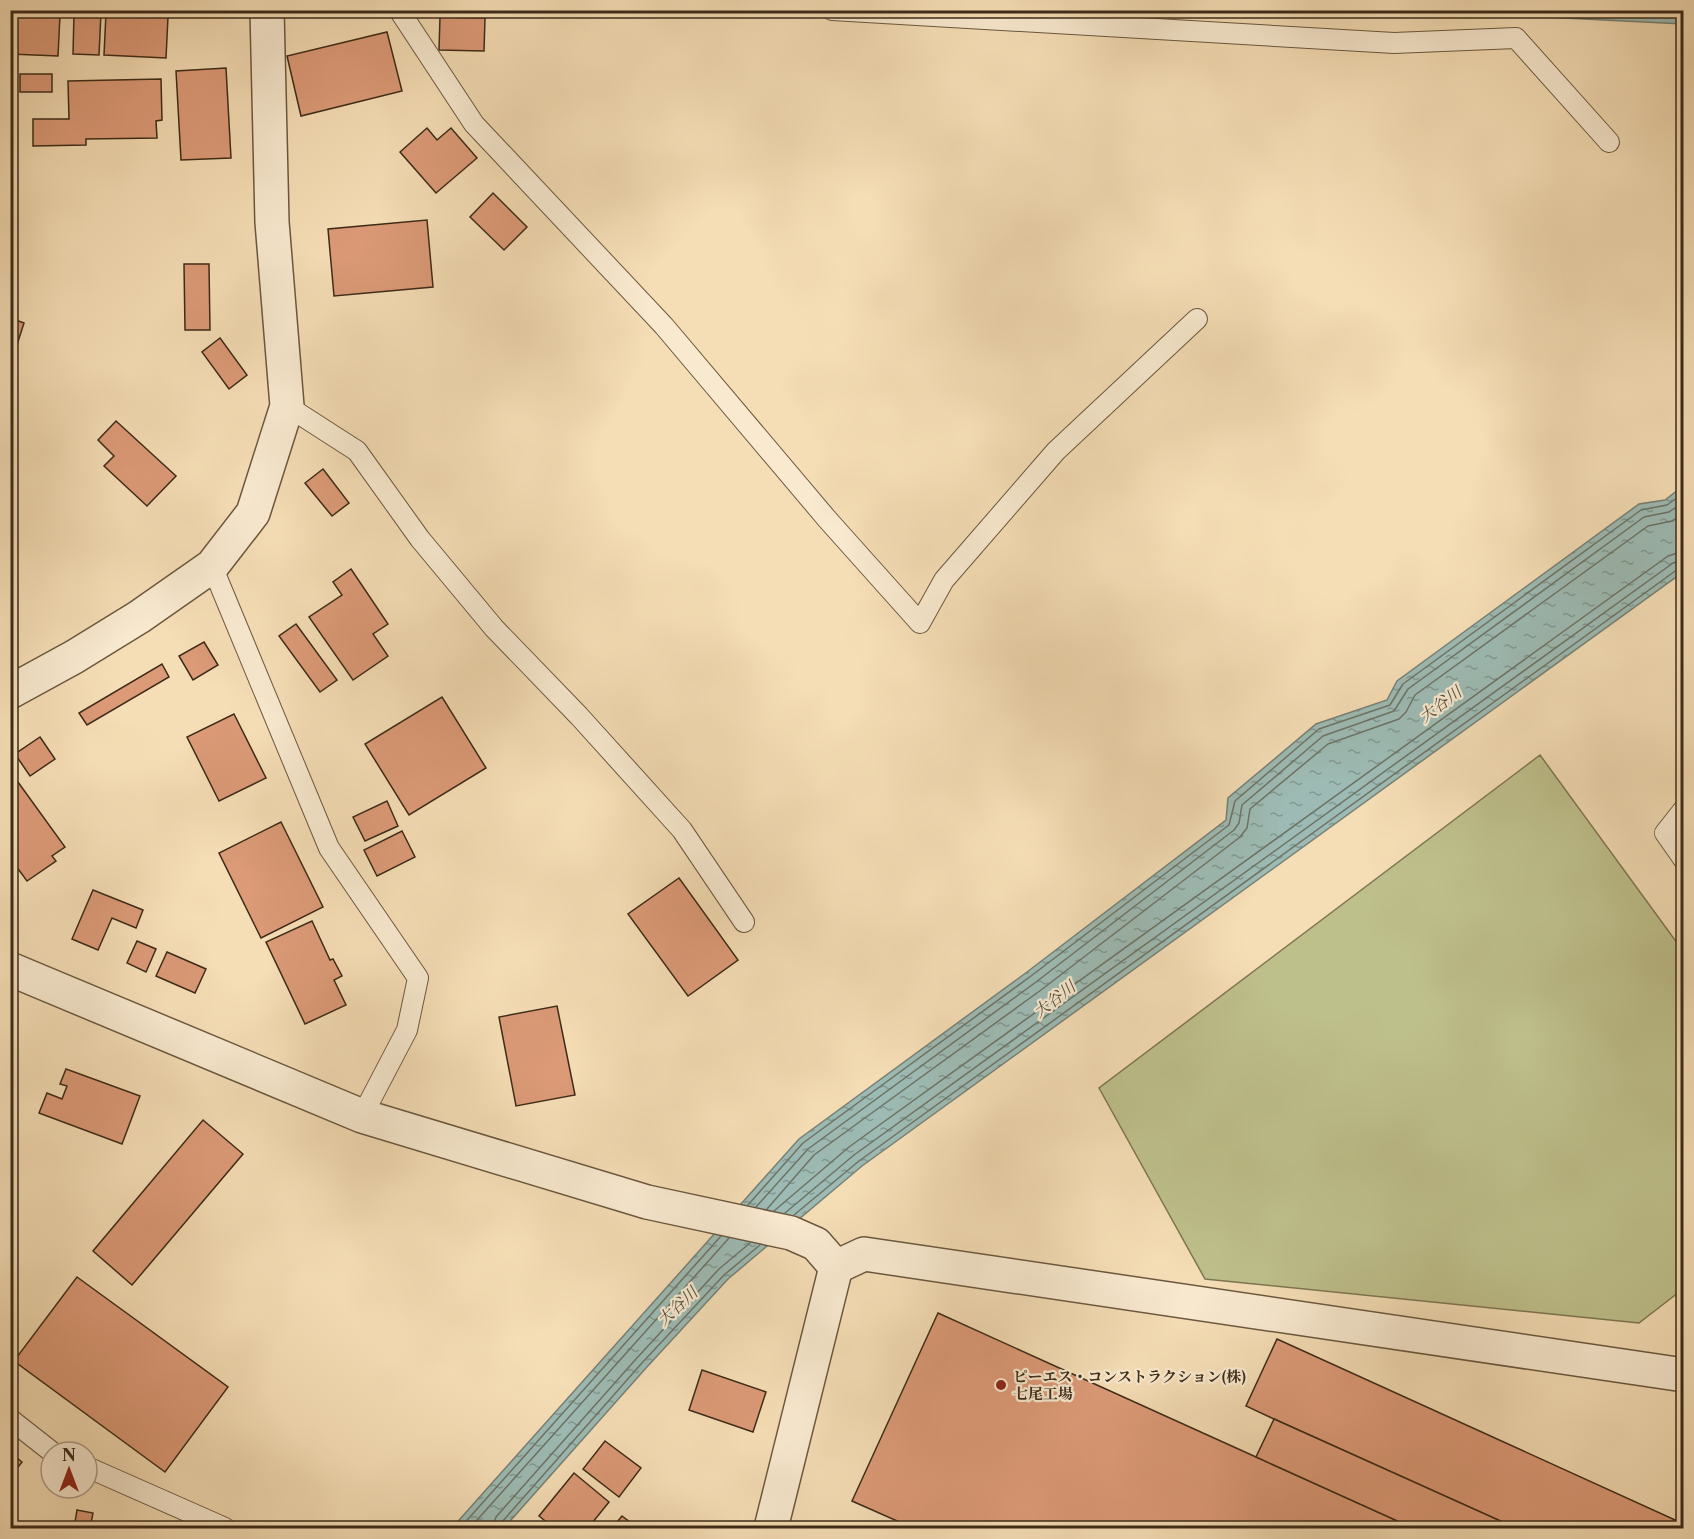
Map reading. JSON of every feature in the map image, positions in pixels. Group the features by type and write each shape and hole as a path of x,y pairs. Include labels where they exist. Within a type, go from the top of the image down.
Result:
{"street":[{"path":"10,692 130,622 212,566 253,513 287,406 272,222 267,10"},
{"path":"10,969 362,1116 647,1202 791,1233 826,1255 864,1254 1681,1372"},
{"path":"771,1528 826,1255"}],"lane":[{"path":"399,10 474,124 664,326 827,519 920,623 944,580 1056,451 1197,319"},
{"path":"832,10 1394,43 1516,38 1609,142"},
{"path":"287,406 357,451 420,539 494,628 579,716 682,830 744,922"},
{"path":"212,566 329,848 418,978 407,1030 362,1116"},
{"path":"1683,809 1665,833 1683,860"},
{"path":"10,1419 39,1442"},
{"path":"99,1472 225,1528"}],"green space":[{"path":"1540,755 1683,951 1683,1289 1639,1323 1205,1279 1099,1088"}],"water":[{"path":"1424,11 1683,11 1683,24"},
{"name":"大谷川","path":"1683,486 1683,572 862,1166 728,1279 504,1528 452,1528 799,1139 1027,972 1226,820 1228,798 1316,724 1387,700 1397,681 1639,504 1665,500"}],"building":[{"path":"10,12 60,15 58,56 10,54"},
{"path":"74,13 101,13 99,55 73,54"},
{"path":"106,13 168,17 166,58 104,55"},
{"path":"440,17 485,18 484,51 439,50"},
{"path":"387,32 402,91 301,116 287,56"},
{"path":"226,68 231,158 181,160 176,71"},
{"path":"20,74 52,74 52,92 20,92"},
{"path":"161,79 162,120 156,121 157,138 86,139 86,145 33,146 33,119 69,119 68,81"},
{"path":"427,128 437,140 451,128 477,158 436,193 400,152"},
{"path":"493,193 527,227 504,250 470,217"},
{"path":"427,220 433,287 334,296 328,229"},
{"path":"184,264 209,264 210,330 185,330"},
{"path":"10,318 24,323 10,367"},
{"path":"220,338 247,375 229,389 202,352"},
{"path":"116,421 176,476 147,506 104,466 114,456 98,440"},
{"path":"323,469 349,503 332,516 305,483"},
{"path":"351,569 388,624 373,634 388,656 353,680 309,617 342,595 333,582"},
{"path":"296,624 337,680 320,692 279,636"},
{"path":"204,642 218,665 193,680 179,656"},
{"path":"162,664 169,677 87,725 79,713"},
{"path":"442,697 486,768 409,815 365,744"},
{"path":"234,714 266,778 219,801 187,737"},
{"path":"40,737 55,759 30,776 15,754"},
{"path":"10,771 65,847 52,856 56,861 27,881 10,858"},
{"path":"387,801 398,826 365,841 353,817"},
{"path":"281,822 323,907 261,938 219,853"},
{"path":"402,831 415,857 377,876 364,850"},
{"path":"679,878 738,960 688,996 628,914"},
{"path":"93,890 143,910 136,928 112,918 98,950 72,939"},
{"path":"312,921 330,960 333,959 342,976 334,980 346,1005 305,1024 266,942"},
{"path":"137,941 156,949 146,972 127,963"},
{"path":"167,952 206,969 195,993 156,976"},
{"path":"557,1006 575,1095 516,1106 499,1017"},
{"path":"66,1069 140,1096 122,1144 39,1113 47,1093 62,1099 67,1086 60,1084"},
{"path":"203,1120 243,1154 132,1285 93,1251"},
{"path":"77,1277 228,1387 165,1472 14,1361"},
{"name":"ピーエス・コンストラクション(株) 七尾工場","path":"938,1313 1413,1528 913,1528 852,1501"},
{"path":"1277,1339 1684,1524 1684,1528 1516,1528 1246,1406"},
{"path":"702,1370 766,1392 753,1432 689,1410"},
{"path":"1274,1419 1516,1528 1413,1528 1256,1457"},
{"path":"605,1441 641,1468 619,1497 583,1469"},
{"path":"10,1452 22,1462 10,1477"},
{"path":"574,1473 609,1502 588,1528 554,1528 539,1516"},
{"path":"77,1510 93,1513 90,1528 74,1528"},
{"path":"622,1516 638,1528 612,1528"}],"place":[{"name":"ピーエス・コンストラクション(株) 七尾工場","path":"1001,1385"}]}
